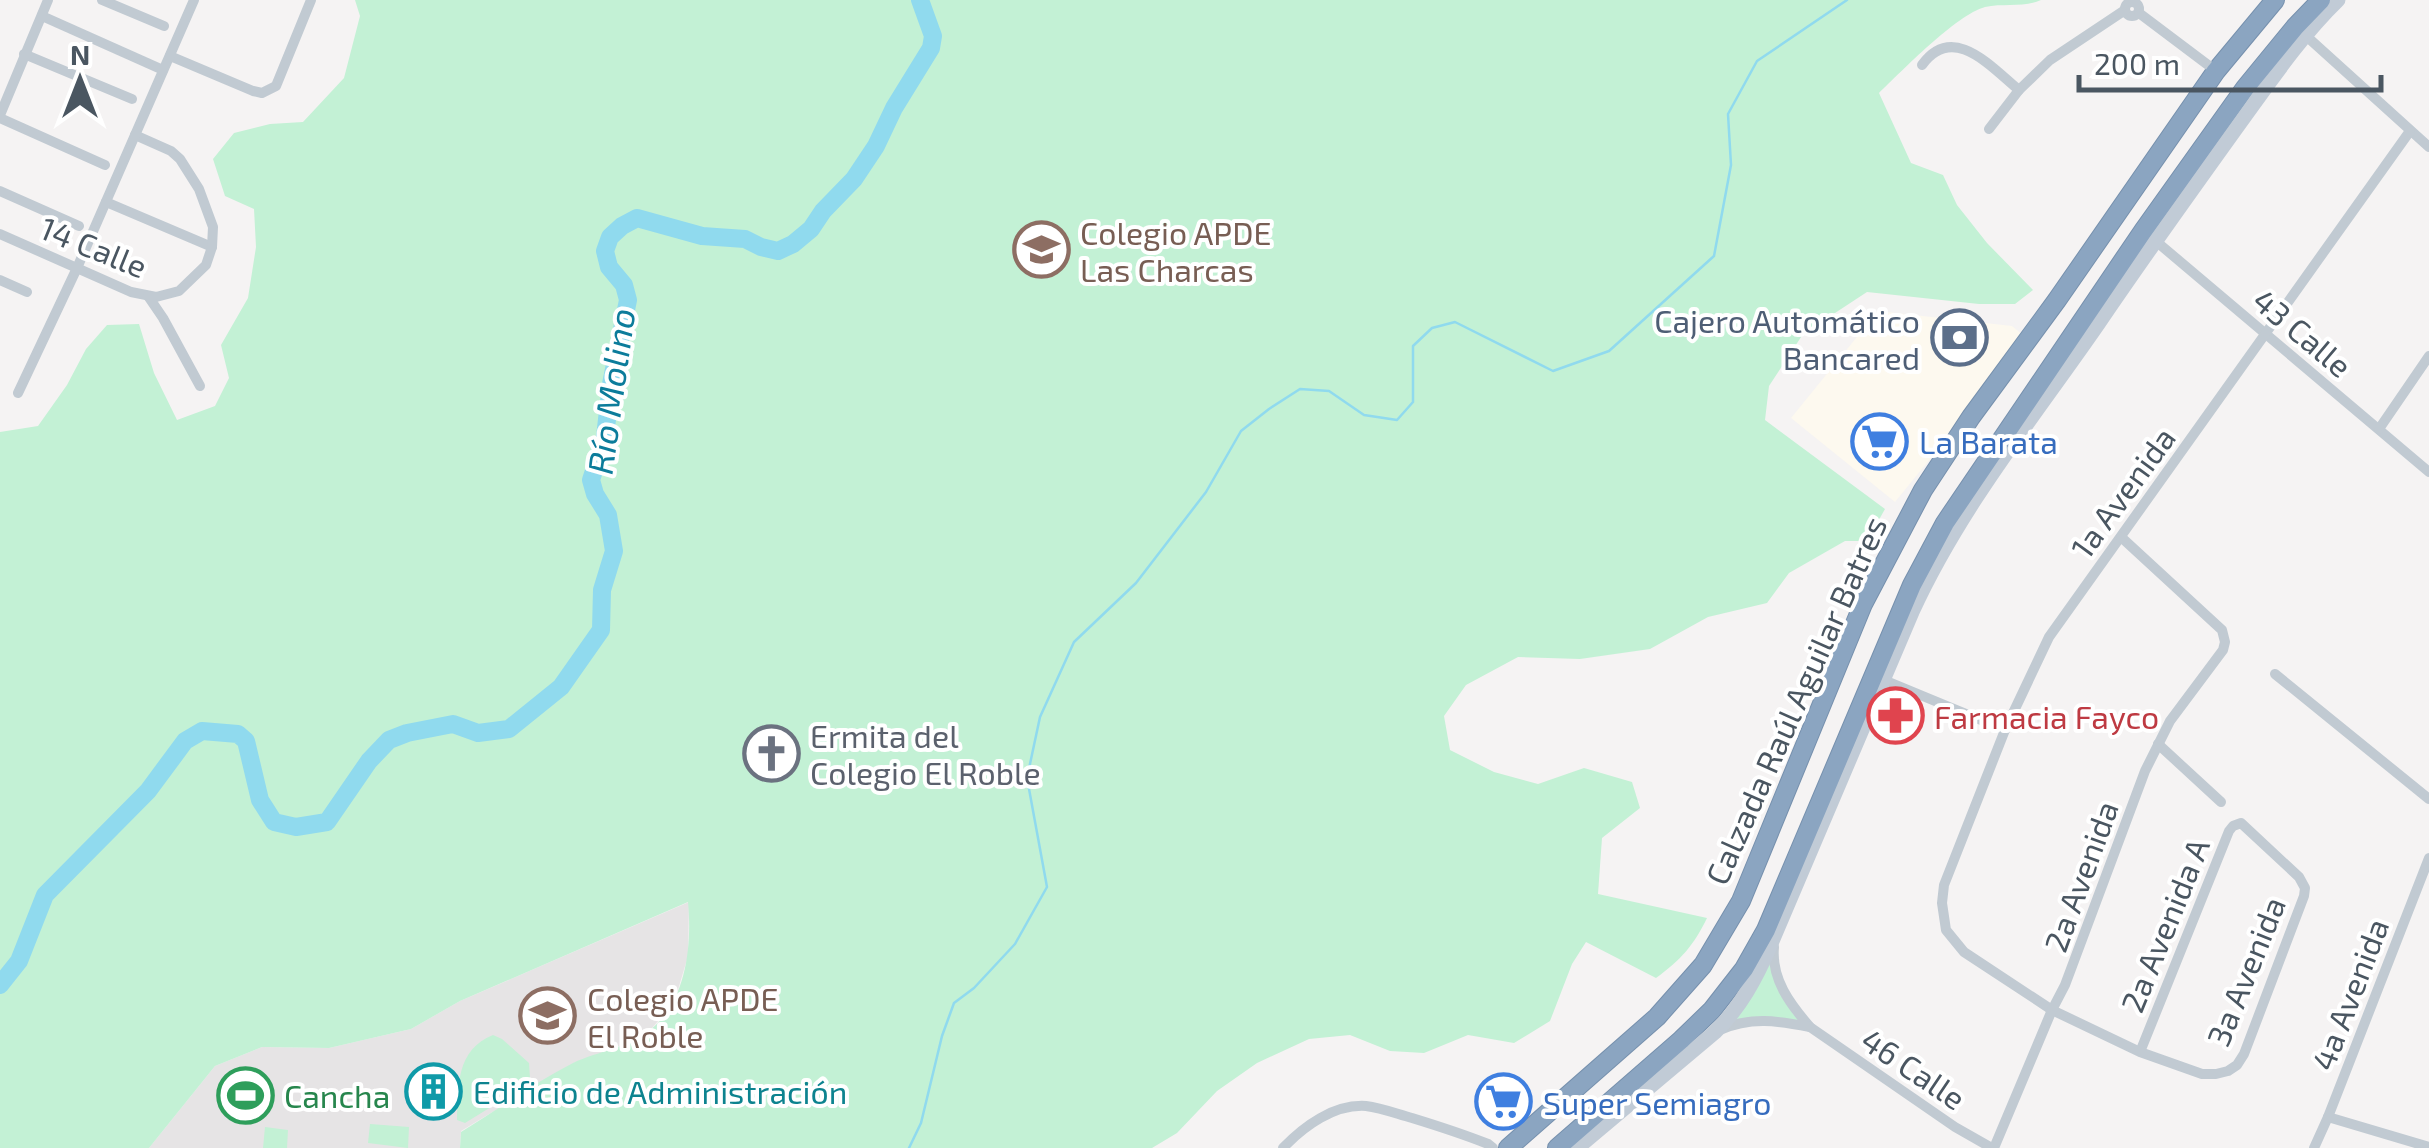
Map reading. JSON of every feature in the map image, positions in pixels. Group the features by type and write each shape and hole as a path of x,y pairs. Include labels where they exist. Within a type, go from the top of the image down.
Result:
{"highway":[{"name":"Calzada Raúl Aguilar Batres","path":"1508,1148 1658,1017 1703,966 1741,901 1863,604 1916,502 1971,417 2216,70 2275,0"},
{"name":"Calzada Raúl Aguilar Batres","path":"1557,1148 1681,1040 1712,1010 1744,969 1766,930 1912,585 1944,523 2149,236 2245,88 2300,31 2320,0"},
{"path":"1980,469 2026,422"},
{"path":"1681,1040 1712,1034"}],"street":[{"path":"48,0 0,116 105,165"},
{"path":"102,0 164,26"},
{"path":"18,393 194,0"},
{"path":"170,56 262,93 276,86 310,0"},
{"path":"2338,0 2300,31 2429,147"},
{"path":"1989,129 2050,60 2131,4 2140,7 2139,13 2216,70"},
{"path":"42,16 163,70"},
{"path":"1922,65 1940,48 1959,46 2020,90"},
{"path":"24,54 132,99"},
{"name":"1a Avenida","path":"2052,1010 1964,952 1946,930 1942,918 1944,885 2006,730 2049,637 2410,131"},
{"path":"106,202 212,247 213,227 186,167 170,151 135,135"},
{"path":"0,191 78,226"},
{"name":"14 Calle","path":"0,234 130,292 148,296 179,292 206,265 212,247"},
{"path":"1578,1148 1712,1034 1750,988 1937,561 2026,422 2096,326 2149,236"},
{"name":"43 Calle","path":"2149,236 2429,472"},
{"path":"0,280 27,292"},
{"path":"148,296 200,386"},
{"path":"2379,429 2429,356"},
{"name":"2a Avenida","path":"1993,1148 2066,985 2145,772 2186,696 2225,642 2222,630 2121,537"},
{"path":"2275,674 2429,799"},
{"path":"1884,680 2006,730"},
{"path":"2158,744 2221,802"},
{"name":"3a Avenida","path":"2140,1052 2202,1074 2228,1071 2244,1054 2302,904 2304,888 2299,877 2242,823"},
{"name":"2a Avenida A","path":"2140,1052 2229,831 2242,823"},
{"name":"4a Avenida","path":"2314,1148 2429,858"},
{"name":"46 Calle","path":"1775,936 1773,958 1778,981 1810,1026 1955,1128 1993,1148"},
{"path":"2052,1010 2140,1052"},
{"name":"46 Calle","path":"1712,1034 1732,1024 1758,1019 1810,1026"},
{"path":"1283,1148 1326,1115 1366,1106 1448,1129 1493,1148"},
{"path":"2328,1118 2429,1147"}],"shaded area":[{"path":"1878,311 2012,326 2028,339 1895,502 1791,418"},
{"name":"Colegio APDE El Roble","path":"689,902 688,956 674,1003 651,1029 627,1043 574,1063 461,1131 460,1148 149,1148 215,1066 262,1047 329,1048 411,1029 460,1001"}],"green space":[{"path":"355,0 2041,0 1973,12 1930,45 1879,93 1911,163 1943,175 1957,205 2033,290 2015,304 1867,292 1803,334 1769,386 1765,420 1885,509 1867,541 1845,541 1789,573 1767,603 1708,617 1650,649 1580,659 1518,657 1466,685 1444,716 1450,750 1494,772 1538,784 1584,768 1632,782 1640,808 1602,838 1598,894 1707,918 1686,951 1656,978 1586,942 1572,964 1550,1021 1514,1043 1468,1035 1424,1053 1390,1051 1350,1035 1309,1039 1257,1063 1217,1091 1177,1133 1152,1148 460,1148 461,1132 516,1096 573,1063 632,1041 662,1018 672,1004 684,971 688,902 460,1001 411,1029 329,1048 262,1047 215,1066 149,1148 0,1148 0,432 38,426 86,349 107,325 139,324 154,373 177,420 215,406 229,378 221,345 248,298 256,247 254,209 225,196 213,159 234,133 270,124 303,122 344,78 360,16"},
{"path":"1771,957 1793,1014 1810,1027 1731,1023"},
{"path":"493,1035 529,1063 530,1078 528,1084 465,1123 457,1120 462,1070 472,1050"},
{"name":"Cancha","path":"237,1077 256,1078 254,1113 235,1111"},
{"path":"370,1124 409,1127 408,1148 368,1143"},
{"name":"Cancha","path":"265,1127 288,1130 287,1148 263,1148"}],"waterway":[{"name":"Río Molino","path":"0,985 19,961 45,895 148,791 185,741 202,731 238,734 246,741 260,800 274,822 296,827 327,822 369,761 389,740 453,724 478,733 509,729 561,687 601,630 602,590 614,551 608,515 591,480 605,437 628,300 624,285 609,267 605,251 610,237 637,218 702,236 745,239 778,251 793,244 854,179 931,48 933,36 920,0"},
{"path":"909,1148 921,1123 954,1003 974,988 1015,944 1047,887 1027,778 1040,717 1074,642 1136,583 1206,492 1241,431 1300,389 1329,391 1364,415 1397,420 1413,402 1413,346 1432,328 1455,322 1553,371 1609,351 1714,256 1731,165 1728,114 1757,61 1847,0"}],"place":[{"name":"Colegio APDE Las Charcas","path":"1041,250"},
{"name":"Cajero Automático Bancared","path":"1959,338"},
{"name":"La Barata","path":"1880,441"},
{"name":"Farmacia Fayco","path":"1895,716"},
{"name":"Ermita del Colegio El Roble","path":"771,753"},
{"name":"Colegio APDE El Roble","path":"548,1016"},
{"name":"Edificio de Administración","path":"434,1091"},
{"name":"Cancha","path":"245,1095"},
{"name":"Super Semiagro","path":"1504,1102"}]}
